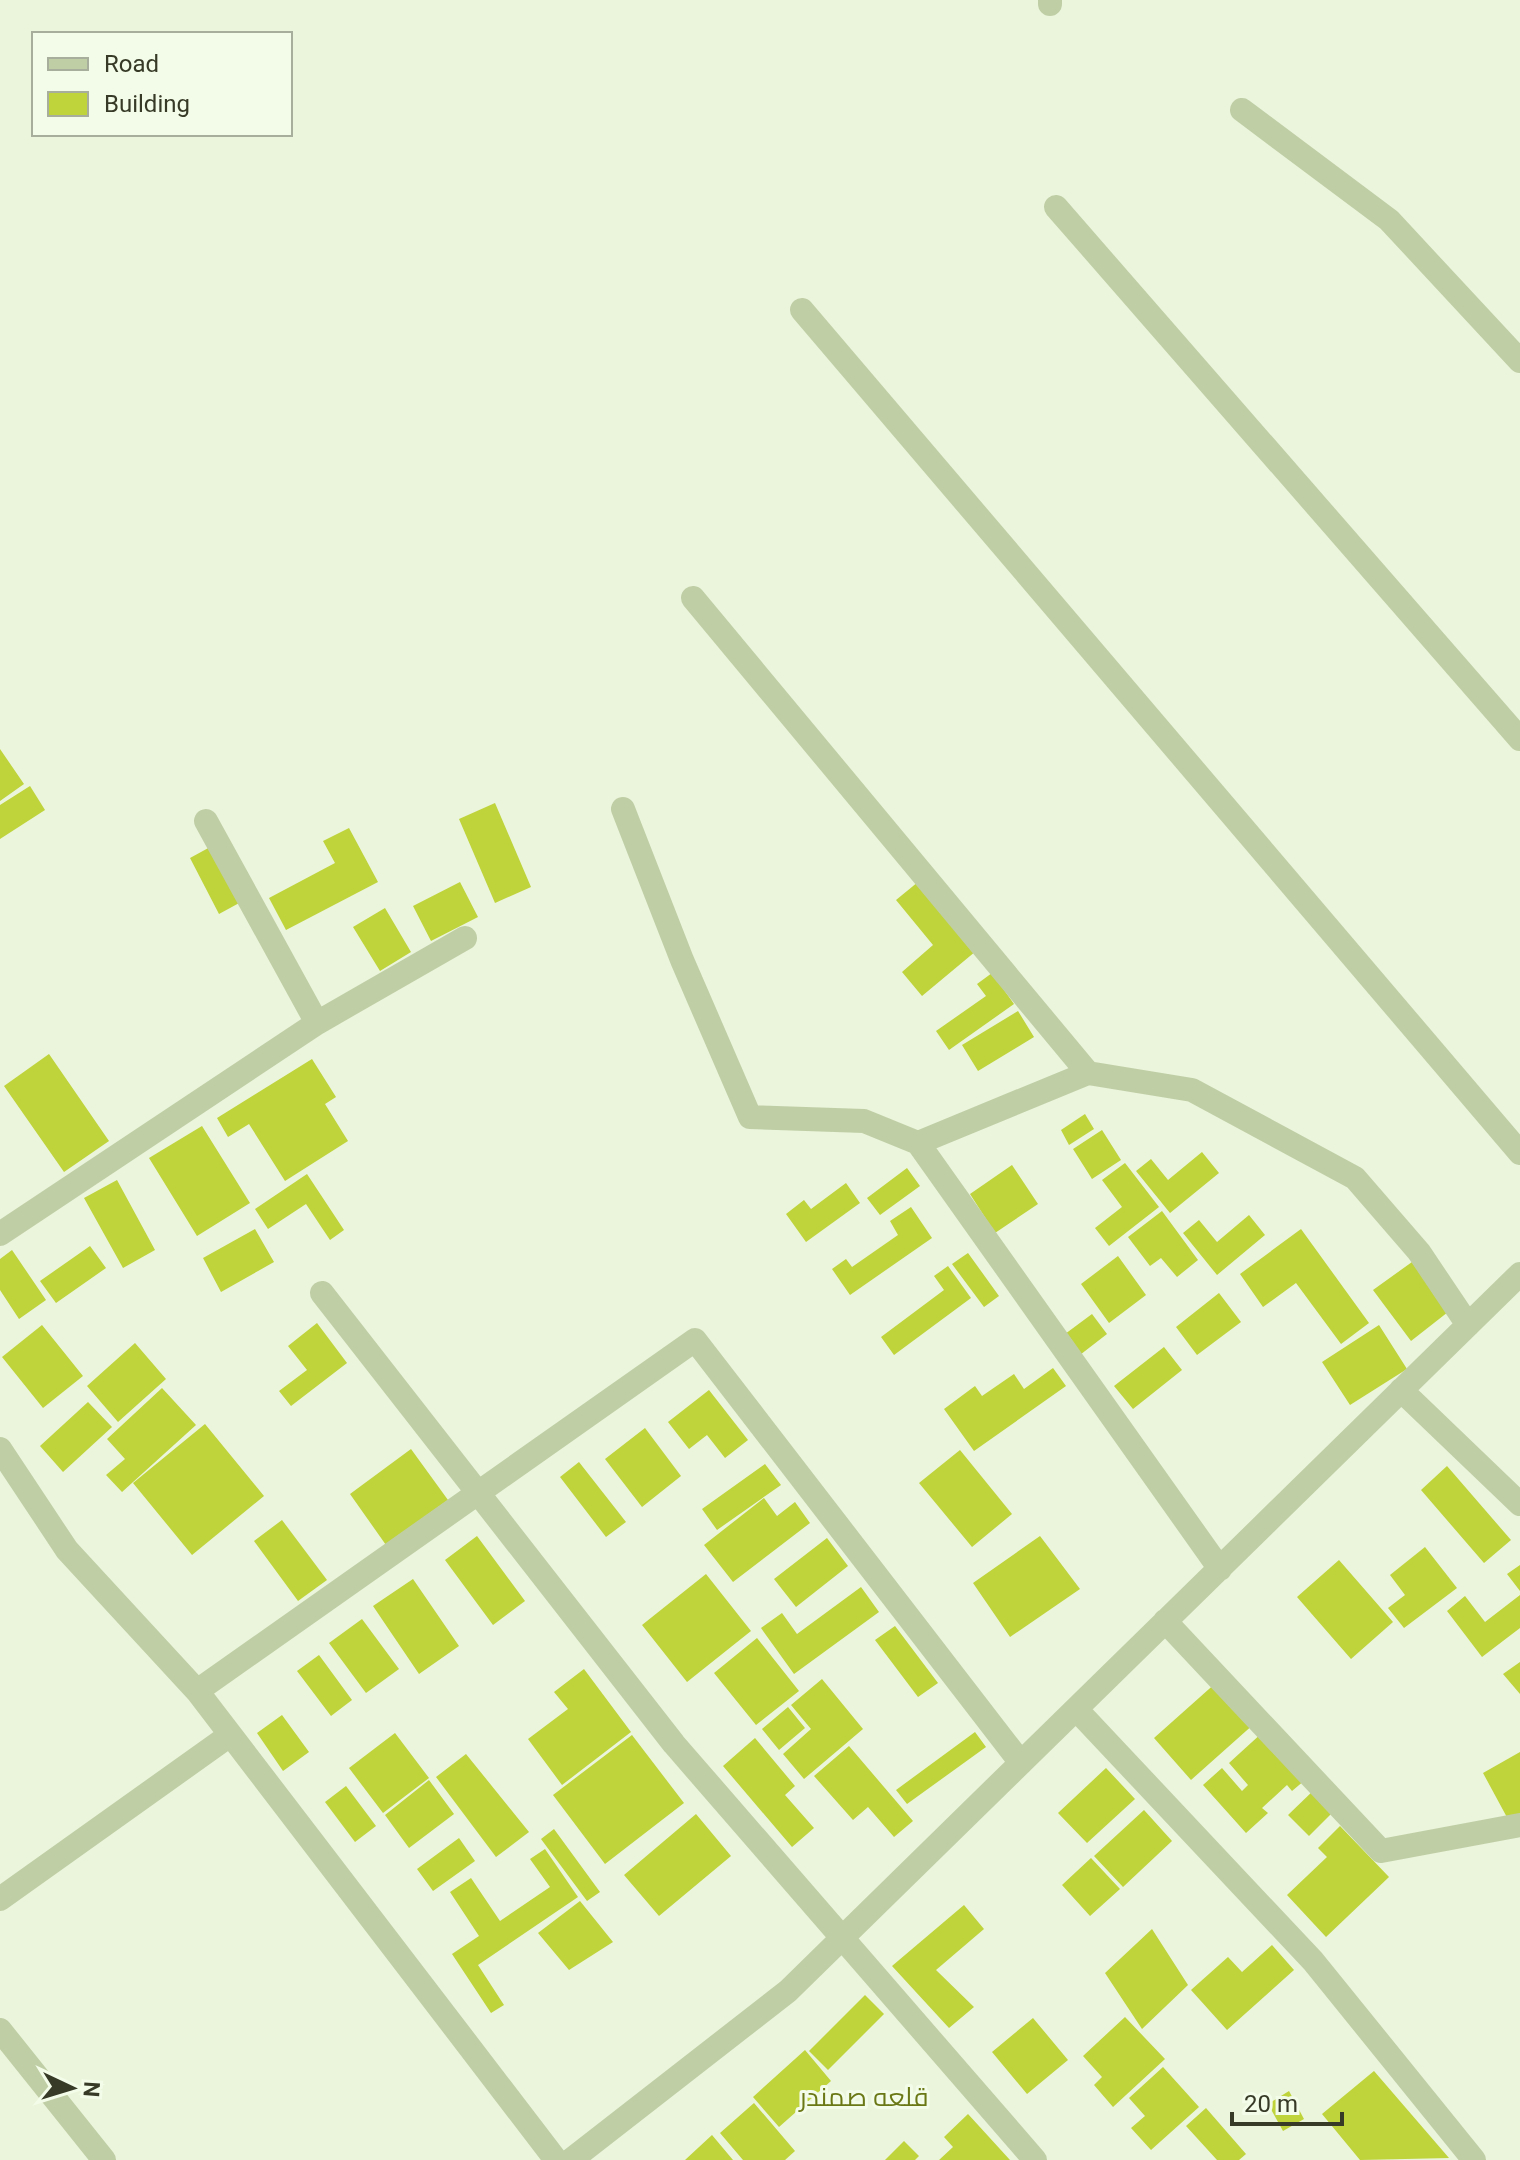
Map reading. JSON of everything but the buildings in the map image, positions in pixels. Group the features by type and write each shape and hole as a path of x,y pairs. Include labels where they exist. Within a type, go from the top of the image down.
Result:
{"street":[{"path":"1242,110 1389,220 1520,361"},
{"path":"1056,207 1520,739"},
{"path":"802,310 1520,1153"},
{"path":"693,598 1088,1073"},
{"path":"623,809 750,1117 864,1121 918,1143 1220,1569"},
{"path":"206,821 317,1023"},
{"path":"0,1234 317,1023 465,938"},
{"path":"918,1143 1088,1073 1192,1090 1355,1178 1419,1252 1468,1325"},
{"path":"571,2160 788,1991 1520,1274"},
{"path":"322,1293 674,1744 1035,2160"},
{"path":"197,1691 695,1340 1021,1763"},
{"path":"1401,1390 1520,1504"},
{"path":"0,1449 67,1550 197,1691 556,2160"},
{"path":"1165,1621 1381,1851 1520,1825"},
{"path":"1076,1709 1313,1961 1474,2160"},
{"path":"0,1899 230,1735"},
{"path":"0,2030 104,2160"}],"district":[{"name":"قلعه صمندر","path":"864,2097"}]}
